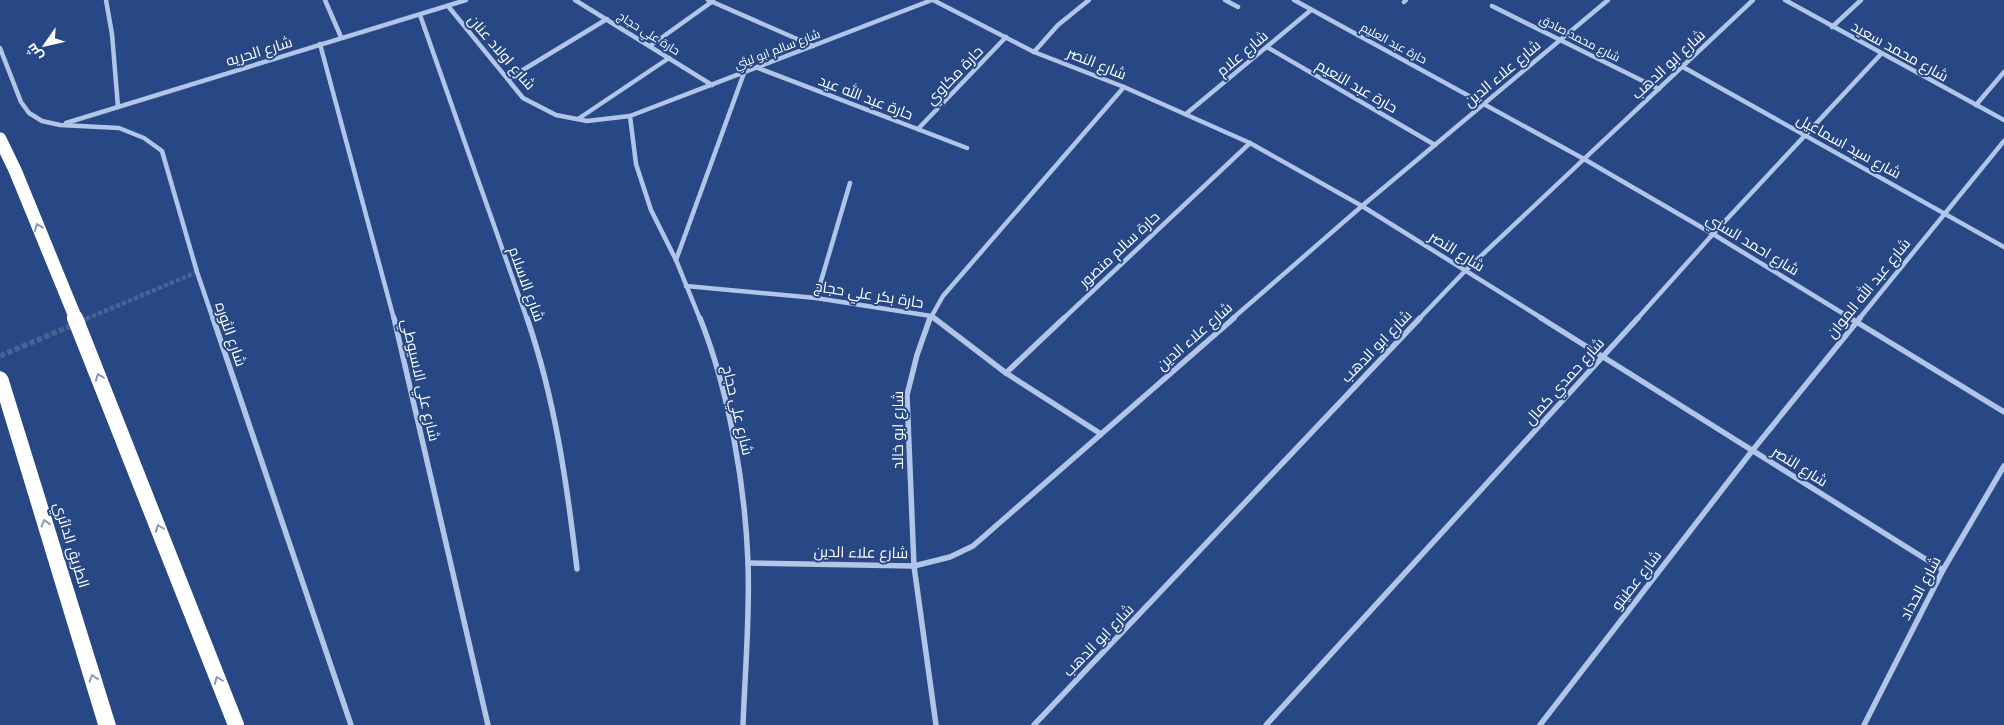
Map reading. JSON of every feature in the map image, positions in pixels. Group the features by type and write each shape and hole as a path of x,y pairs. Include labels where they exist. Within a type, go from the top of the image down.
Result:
{"highway":[{"path":"0,139 15,170 95,366 236,725"},
{"name":"الطريق الدائري","path":"0,376 107,725"}],"street":[{"path":"106,0 112,34 118,107"},
{"path":"325,0 341,37"},
{"name":"شارع الحريه","path":"60,125 464,0"},
{"name":"حارة علي حجاج","path":"575,0 712,85"},
{"name":"شارع النصر","path":"932,0 1034,52 1124,87 1250,143 1362,206 1942,570"},
{"name":"شارع سالم ابو ليثي","path":"630,116 932,0"},
{"path":"1034,52 1058,26 1089,0"},
{"path":"1225,0 1238,7"},
{"name":"حارة عبد العليم","path":"1294,0 1485,103"},
{"name":"شارع علاء الدين","path":"748,563 914,566 950,557 973,546 1362,206 1608,0"},
{"name":"شارع ابو الدهب","path":"1034,725 1465,271 1753,0"},
{"name":"شارع محمد سعيد","path":"1785,0 2004,120"},
{"path":"1832,27 1861,0"},
{"path":"650,46 712,1 813,47"},
{"name":"شارع اولاد عنان","path":"448,6 523,98 556,114 587,121 630,116"},
{"name":"شارع محمد صادق","path":"1492,6 1659,89"},
{"name":"شارع علام","path":"1186,114 1312,10"},
{"name":"شارع الاسلام","path":"420,15 528,321 544,374 558,433 569,498 577,569"},
{"path":"508,79 607,19"},
{"name":"حارة مكاوي","path":"918,129 1006,37"},
{"name":"شارع علي الاسيوطي","path":"320,44 397,330 488,725"},
{"name":"حارة عبد النعيم","path":"1267,47 1435,144"},
{"name":"شارع الثوره","path":"0,48 21,102 29,113 42,121 60,125 119,128 144,138 162,152 197,272 351,725"},
{"name":"شارع حمدي كمال","path":"1266,725 1604,358 1713,234 1881,54"},
{"path":"578,119 669,58"},
{"name":"شارع سيد اسماعيل","path":"1682,67 2004,247"},
{"name":"حارة عبد الله عيد","path":"757,68 967,148"},
{"path":"1976,106 2004,72"},
{"path":"676,260 744,73"},
{"name":"شارع ابو خالد","path":"936,725 914,566 907,395 917,355 931,316 943,296 1124,87"},
{"name":"شارع احمد السني","path":"1485,103 1584,158 1713,234 2004,412"},
{"name":"شارع علي حجاج","path":"630,116 636,164 651,210 676,260 702,324 728,409 738,465 748,563 743,725"},
{"name":"شارع عبد الله الموان","path":"1752,451 2004,141"},
{"name":"حارة سالم منصور","path":"1006,373 1250,143"},
{"path":"816,298 850,183"},
{"name":"حارة بكر علي حجاج","path":"686,286 816,298 931,316 1006,373 1101,434"},
{"name":"شارع عطيتو","path":"1540,725 1752,451"},
{"name":"شارع الحداد","path":"1864,725 1942,570 2004,466"}],"tunnel":[{"path":"86,319 197,272"},
{"path":"0,356 89,318"}]}
